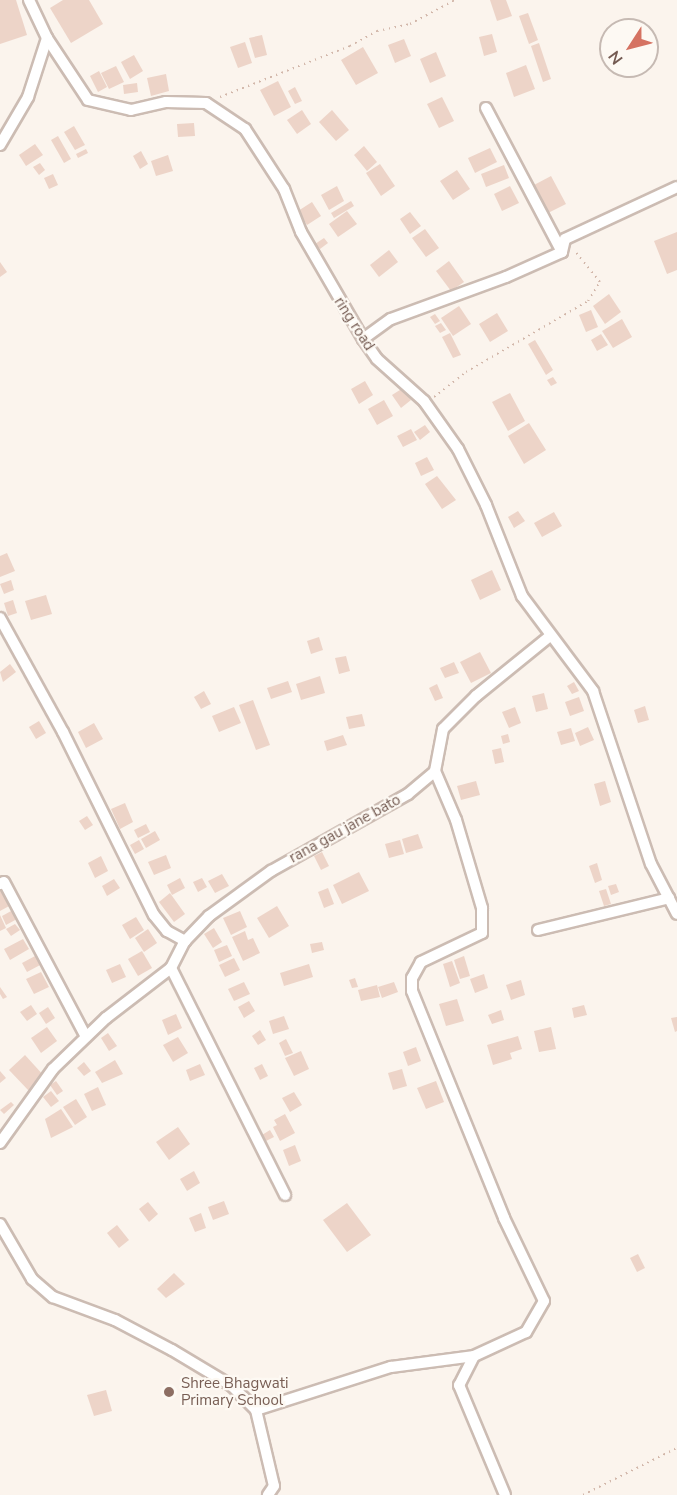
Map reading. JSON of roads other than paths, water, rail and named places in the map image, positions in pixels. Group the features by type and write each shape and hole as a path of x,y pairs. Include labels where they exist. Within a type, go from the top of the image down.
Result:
{"street":[{"path":"0,145 28,97 47,38 29,0"},
{"name":"ring road","path":"47,38 88,100 131,110 166,102 206,103 245,129 284,189 301,232 363,339 377,359 423,401 458,450 486,505 522,596 593,691 611,752 651,864 677,914"},
{"path":"486,108 562,252"},
{"path":"562,252 565,239 677,187"},
{"path":"363,339 391,319 506,278 562,252"},
{"path":"0,618 3,631 63,732 154,915 167,931 185,941"},
{"path":"256,1410 391,1367 474,1356 526,1332 544,1301 504,1218 412,992 412,978 421,962 482,933 482,908 456,820 435,771 443,729 476,696 550,636"},
{"name":"rana gau jane bato","path":"171,968 185,941 209,916 322,840 362,822 408,794 435,771"},
{"path":"0,884 4,882 86,1037"},
{"path":"538,930 669,898"},
{"path":"0,1143 47,1077 86,1037 171,968 285,1195"},
{"path":"0,1224 32,1279 53,1297 115,1320 172,1350 232,1386 256,1410 274,1486 268,1495"},
{"path":"474,1356 459,1386 505,1495"}],"place":[{"name":"Shree Bhagwati Primary School","path":"169,1392"}]}
